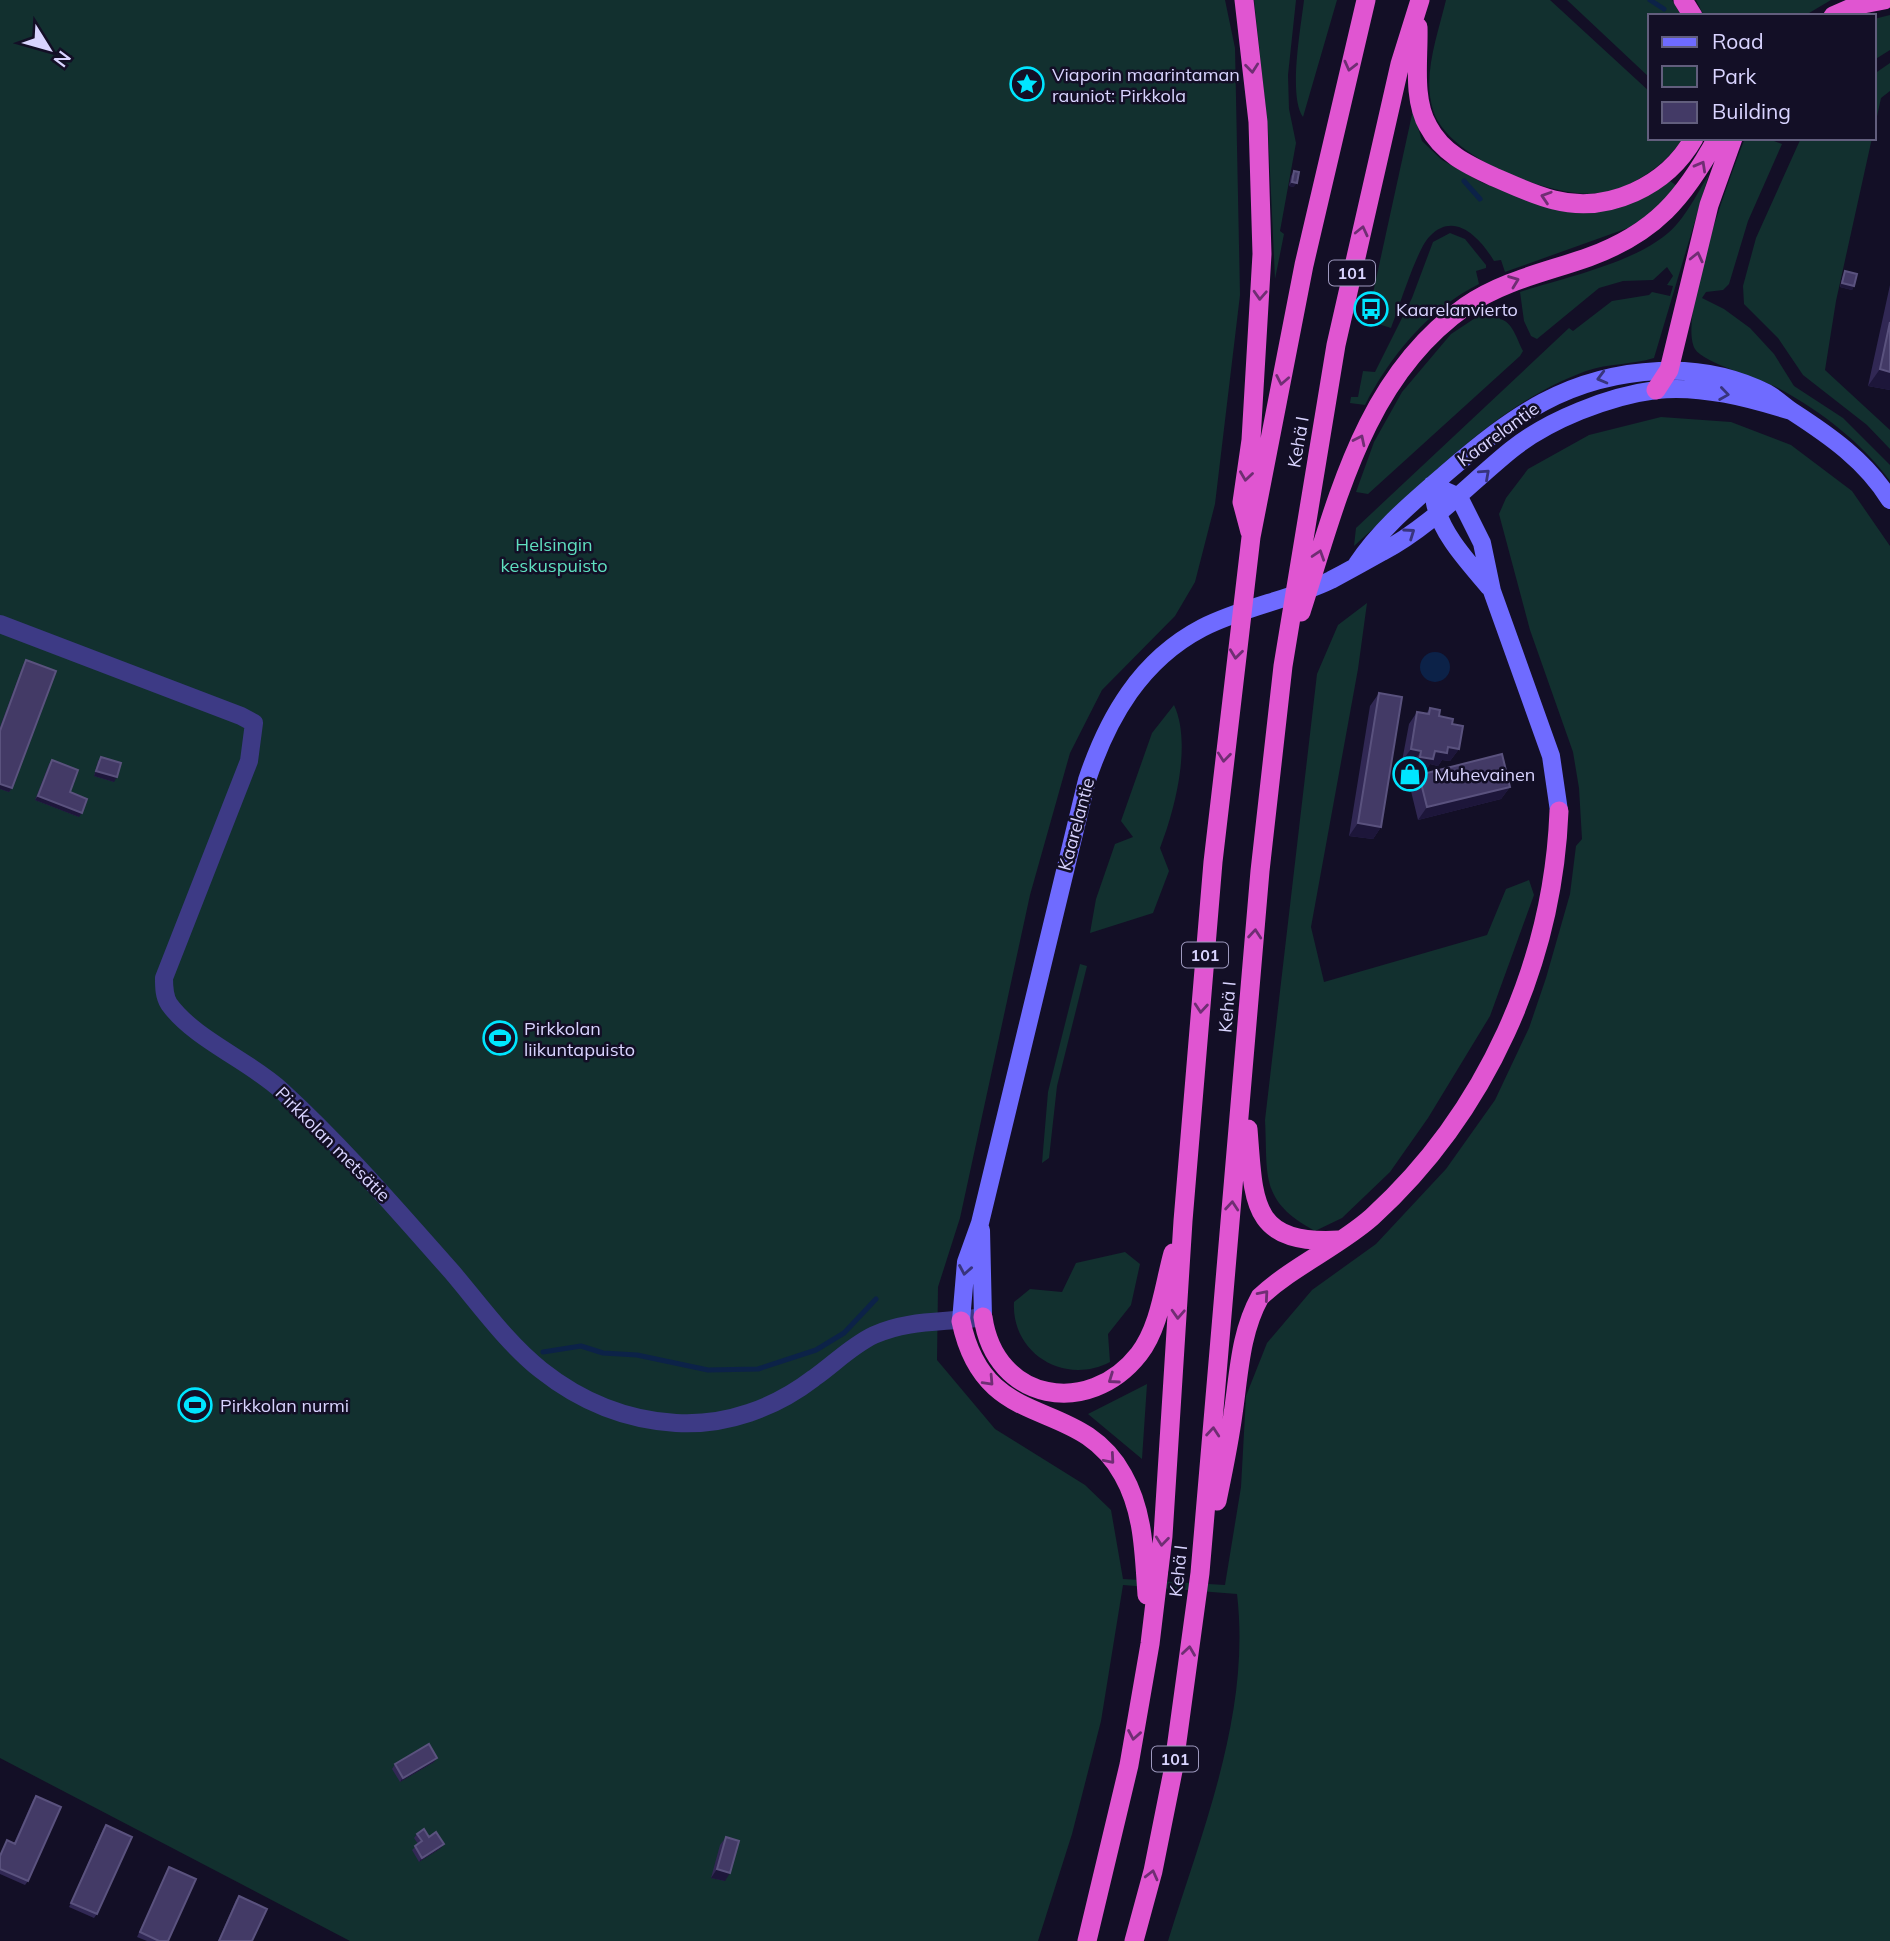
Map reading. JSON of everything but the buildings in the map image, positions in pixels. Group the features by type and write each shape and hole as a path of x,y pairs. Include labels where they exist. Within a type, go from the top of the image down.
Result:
{"highway":[{"path":"1244,0 1258,122 1262,254 1251,440 1242,502 1251,537"},
{"name":"Kehä I","path":"1087,1941 1124,1789 1150,1644 1164,1523 1183,1221 1213,862 1251,537 1304,265 1366,0"},
{"path":"1838,14 1858,5 1884,0"},
{"path":"1419,4 1421,109 1436,139 1458,159 1473,167 1554,200 1594,203 1628,195 1658,178 1686,153 1693,140"},
{"name":"Kehä I","path":"1134,1941 1153,1871 1173,1772 1200,1573 1260,871 1283,666 1346,297 1400,64 1419,4"},
{"path":"1283,666 1353,454 1391,382 1434,332 1467,306 1501,286 1588,257 1625,241 1652,225 1673,206 1696,175 1716,140"},
{"path":"1656,390 1669,370 1709,205 1732,140"},
{"path":"1200,1573 1228,1451 1240,1355 1250,1316 1260,1297 1273,1285 1316,1259 1371,1218 1422,1166 1470,1103 1502,1045 1528,979 1547,908 1557,848 1559,811"},
{"path":"1243,1076 1252,1177 1258,1209 1269,1224 1296,1240 1339,1240"},
{"path":"983,1317 985,1334 996,1357 1022,1382 1057,1394 1090,1391 1108,1384 1129,1367 1152,1334 1183,1221"},
{"path":"961,1321 966,1347 991,1385 1016,1404 1056,1419 1089,1437 1123,1474 1135,1503 1143,1536 1150,1644"}],"main road":[{"name":"Kaarelantie","path":"1357,564 1376,536 1432,485 1522,413 1573,386 1623,372 1669,370 1713,373 1770,394 1844,447 1868,471 1890,500"},
{"name":"Kaarelantie","path":"961,1321 966,1262 980,1223 1087,780 1102,738 1120,704 1147,670 1176,644 1195,633 1331,580 1384,551 1459,497 1511,450 1541,429 1575,413 1656,390 1744,397 1791,411"},
{"path":"1432,485 1459,497 1482,543 1492,591 1551,755 1559,811"},
{"path":"1432,485 1437,514 1463,556 1492,591"},
{"name":"Kaarelantie","path":"980,1223 983,1317"}],"street":[{"name":"Pirkkolan metsätie","path":"0,624 254,723 249,761 164,978 167,1001 193,1026 280,1088 351,1159 538,1368 592,1402 623,1415 674,1423 708,1422 742,1415 788,1396 852,1348 878,1334 918,1322 961,1321 983,1317"}],"green space":[{"name":"Pirkkolan liikuntapuisto","path":"0,0 1225,0 1235,48 1240,295 1215,504 1195,582 1175,616 1102,690 1070,753 1030,895 960,1218 938,1287 937,1360 995,1429 1085,1485 1111,1510 1123,1579 1225,1585 1241,1487 1246,1396 1267,1343 1312,1290 1376,1244 1446,1169 1495,1100 1529,1028 1570,894 1576,846 1582,839 1579,788 1573,752 1530,630 1499,514 1506,498 1528,469 1589,435 1661,417 1731,422 1791,445 1852,491 1890,546 1890,1941 1168,1941 1209,1813 1231,1726 1237,1683 1237,1594 1123,1585 1101,1721 1072,1834 1038,1941 350,1941 0,1758"},
{"path":"1254,0 1296,0 1288,75 1289,109 1296,143 1280,231 1284,234 1275,279 1268,129"},
{"path":"1304,0 1337,0 1303,117 1296,94 1296,78"},
{"path":"1446,0 1550,0 1648,90 1648,140 1682,140 1658,166 1636,181 1613,190 1581,193 1557,190 1531,182 1480,159 1442,128 1430,97 1432,55"},
{"path":"1567,0 1672,0 1681,14 1648,14 1648,76"},
{"path":"1696,0 1831,0 1807,14 1703,14"},
{"path":"1890,15 1890,50 1876,59 1876,18"},
{"path":"1890,63 1890,91 1881,98 1876,121 1876,73"},
{"path":"1413,110 1422,141 1442,160 1483,183 1544,206 1669,180 1678,187 1654,211 1628,228 1505,272 1501,260 1494,261 1482,244 1466,230 1449,226 1439,229 1430,236 1420,253 1391,328 1372,322 1378,316 1381,304 1373,293"},
{"path":"1744,140 1771,140 1782,144 1748,221 1729,284 1723,290 1706,292 1702,298 1724,309 1750,328 1774,354 1794,386 1843,418 1890,465 1890,481 1854,441 1811,408 1772,385 1709,360 1695,349 1691,333 1693,308 1718,212"},
{"path":"1800,140 1872,140 1836,301 1825,370 1890,430 1890,449 1867,425 1803,375 1778,338 1744,304 1743,286 1756,238"},
{"path":"1709,174 1654,358 1586,371 1521,404 1462,447 1354,546 1356,528 1569,328 1573,331 1612,301 1649,295 1652,292 1670,296 1673,286 1667,285 1673,276 1667,267 1653,280 1623,281 1599,288 1537,339 1531,336 1524,321 1520,292 1604,266 1646,248 1677,224"},
{"path":"1450,233 1465,239 1486,265 1486,268 1476,271 1479,284 1444,307 1413,335 1386,369 1365,405 1350,403 1351,397 1358,397 1363,371 1375,372 1412,298 1433,242"},
{"path":"1492,307 1514,332 1523,351 1520,356 1368,494 1356,492 1374,442 1402,392 1451,334"},
{"path":"1367,603 1358,669 1311,927 1324,982 1487,935 1506,889 1529,880 1534,895 1490,1016 1428,1118 1390,1172 1342,1218 1315,1231 1284,1209 1275,1197 1267,1172 1265,1120 1317,674 1338,625"},
{"path":"1174,705 1182,738 1181,757 1176,796 1160,848 1169,871 1153,913 1090,933 1096,899 1115,844 1133,837 1121,821 1152,733"},
{"path":"1080,964 1087,966 1057,1086 1049,1158 1042,1163 1048,1092"},
{"path":"1125,1252 1140,1264 1131,1305 1108,1334 1110,1362 1075,1370 1059,1367 1031,1350 1021,1336 1015,1320 1014,1302 1030,1289 1062,1292 1076,1263"},
{"path":"1147,1384 1142,1459 1088,1414"}],"water":[{"path":"1435,652 1446,656 1450,667 1446,678 1435,682 1424,678 1420,667 1424,656"}],"waterway":[{"path":"1650,0 1664,9"},
{"path":"1464,181 1480,199"},
{"path":"543,1352 581,1346 603,1353 637,1355 708,1370 758,1369 816,1350 844,1333 876,1299"}],"place":[{"name":"Viaporin maarintaman rauniot: Pirkkola","path":"1027,84"},
{"name":"Kaarelanvierto","path":"1371,309"},
{"name":"Muhevainen","path":"1410,774"},
{"name":"Pirkkolan liikuntapuisto","path":"500,1038"},
{"name":"Pirkkolan nurmi","path":"195,1405"}],"park label":[{"name":"Helsingin keskuspuisto","path":"554,554"}]}
